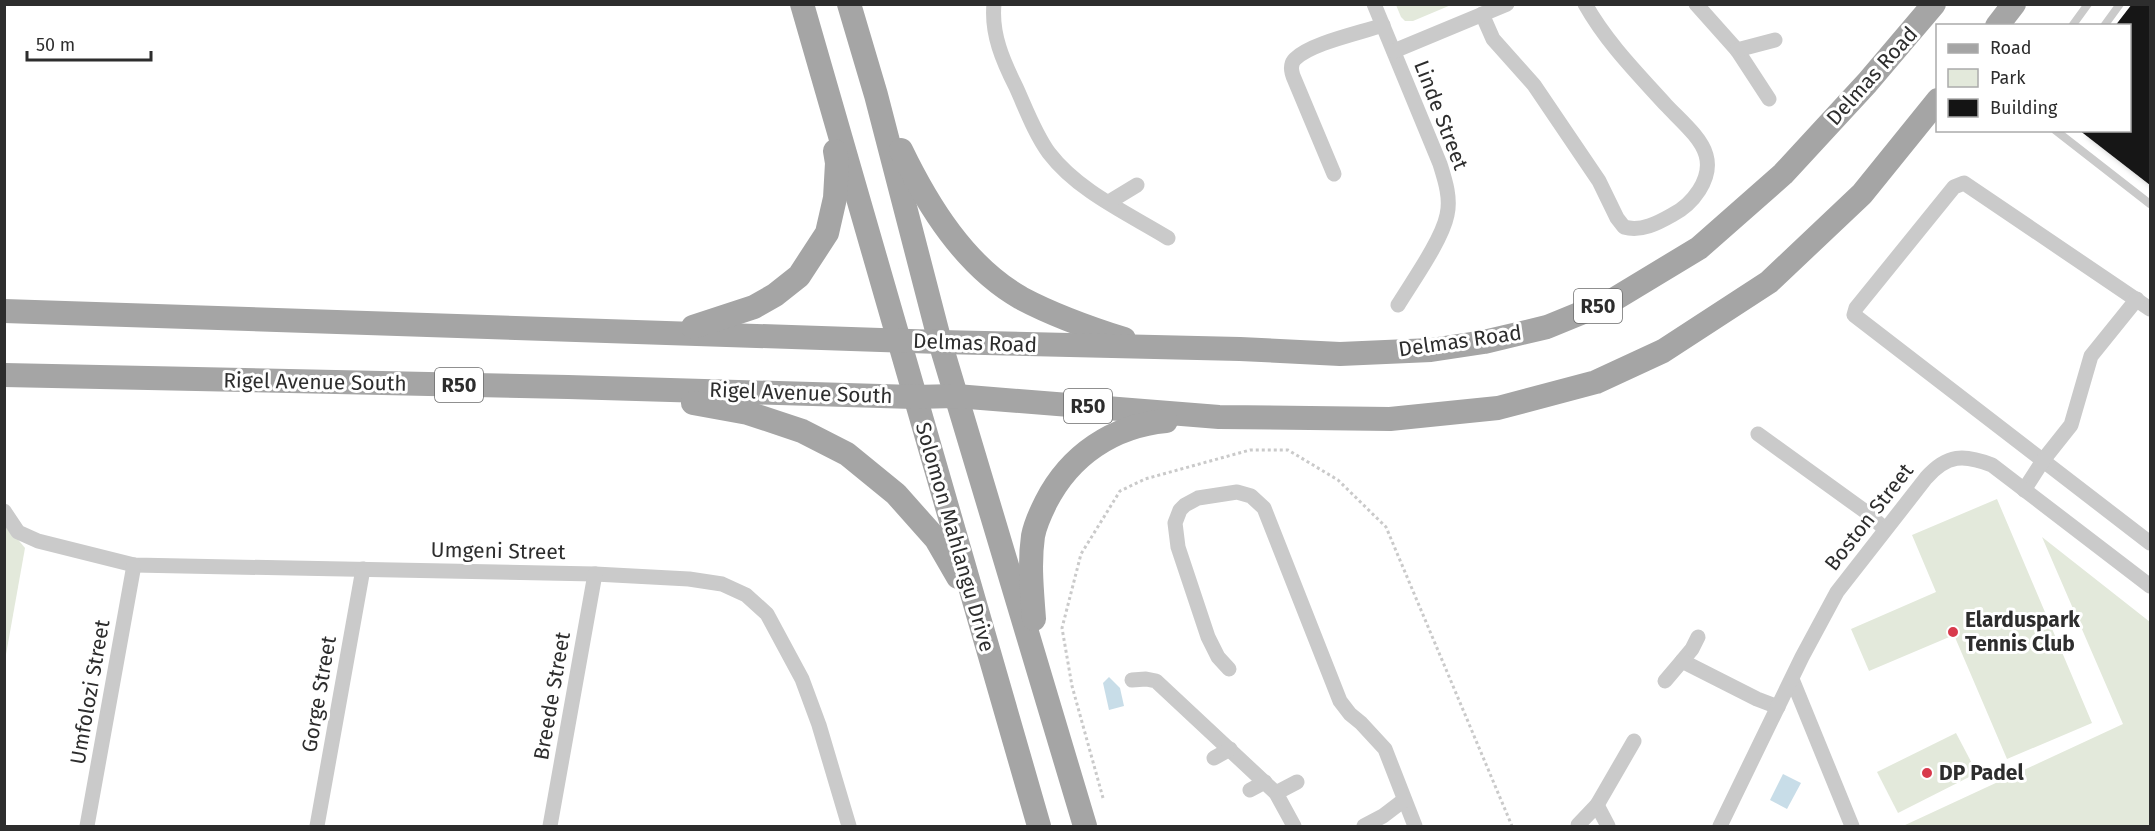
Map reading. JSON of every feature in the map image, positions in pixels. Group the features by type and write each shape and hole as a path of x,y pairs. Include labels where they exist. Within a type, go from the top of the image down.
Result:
{"main road":[{"name":"Solomon Mahlangu Drive","path":"802,4 1039,826"},
{"name":"Solomon Mahlangu Drive","path":"849,4 876,95 940,342 1085,826"},
{"name":"Delmas Road","path":"898,340 1149,346 1340,354 1431,350 1484,342 1547,327 1613,300 1699,248 1783,174 1867,83 1934,4"},
{"path":"1999,24 2014,4"},
{"path":"671,333 716,321 754,307 775,295 799,276 827,233 835,198 837,163 827,93"},
{"path":"876,95 915,179 936,213 962,249 990,275 1020,297 1050,312 1097,331 1149,346"},
{"name":"R50","path":"914,397 956,396 1219,417 1390,419 1498,408 1596,382 1663,351 1769,282 1862,194 1936,102"},
{"name":"R50","path":"4,311 898,340"},
{"name":"Rigel Avenue South","path":"4,375 914,397"},
{"path":"568,387 707,404 748,413 802,430 846,454 896,494 936,539 977,610"},
{"path":"1037,663 1031,571 1034,534 1043,508 1055,485 1075,461 1108,437 1152,423 1219,417"}],"street":[{"path":"994,4 993,25 1004,62 1042,141 1061,167 1077,182 1167,238"},
{"name":"Linde Street","path":"1374,4 1440,164 1448,199 1448,214 1443,228 1398,305"},
{"path":"1394,51 1507,4"},
{"path":"1482,14 1493,39 1533,85 1599,182 1617,218 1624,227 1640,228 1660,222 1681,211 1695,196 1707,173 1706,153 1693,135 1615,49 1585,4"},
{"path":"1696,4 1737,50 1769,99"},
{"path":"1334,174 1293,76 1292,65 1295,59 1320,45 1383,25"},
{"path":"1737,50 1775,40"},
{"path":"2151,309 1964,183 1954,187 1855,310 1856,318 2044,459 2151,543"},
{"path":"1109,202 1137,185"},
{"path":"2024,490 2044,459 2071,425 2091,356 2137,299"},
{"path":"1758,434 1866,512 1885,529"},
{"name":"Boston Street","path":"1720,826 1837,592 1932,471 1953,459 1965,456 1992,465 2151,586"},
{"path":"1229,669 1218,657 1208,637 1178,547 1175,523 1180,510 1192,501 1237,492 1251,496 1264,508 1340,700 1385,749 1415,826"},
{"name":"Umgeni Street","path":"4,511 18,532 38,541 134,565 595,574 689,579 722,584 746,596 766,614 809,694 849,826"},
{"name":"Umfolozi Street","path":"87,826 134,565"},
{"name":"Gorge Street","path":"316,826 363,569"},
{"name":"Breede Street","path":"550,826 595,574"},
{"path":"1665,681 1692,649 1698,637"},
{"path":"1682,661 1757,699 1778,707"},
{"path":"1792,679 1852,826"},
{"path":"1132,680 1156,681 1270,788 1294,826"},
{"path":"1578,825 1597,805 1634,741"},
{"path":"1214,758 1230,749"},
{"path":"1250,790 1297,782"},
{"path":"1364,826 1383,816 1404,800"},
{"path":"1597,805 1608,826"}],"lane":[{"path":"2073,24 2088,4"},
{"path":"2105,24 2120,4"},
{"path":"2058,132 2151,204"}],"path":[{"path":"1103,798 1072,686 1062,628 1082,554 1120,491 1145,479 1250,450 1288,450 1338,480 1386,527 1512,826"}],"green space":[{"path":"1396,5 1451,5 1413,21 1405,21"},
{"name":"Elarduspark Tennis Club","path":"1997,499 2092,723 2007,759 1954,635 1869,671 1851,629 1936,592 1912,535"},
{"path":"5,524 25,548 5,660"},
{"path":"2042,537 2150,622 2150,826 1903,826 2123,724"},
{"name":"DP Padel","path":"1956,733 1977,773 1898,813 1877,772"}],"water":[{"path":"1109,677 1120,688 1124,706 1109,710 1103,683"},
{"path":"1783,774 1801,783 1787,809 1770,800"}],"building":[{"path":"2132,4 2150,4 2150,185 2082,132 2131,132 2131,24 2117,24"}],"place":[{"name":"Elarduspark Tennis Club","path":"1953,632"},
{"name":"DP Padel","path":"1927,773"}]}
